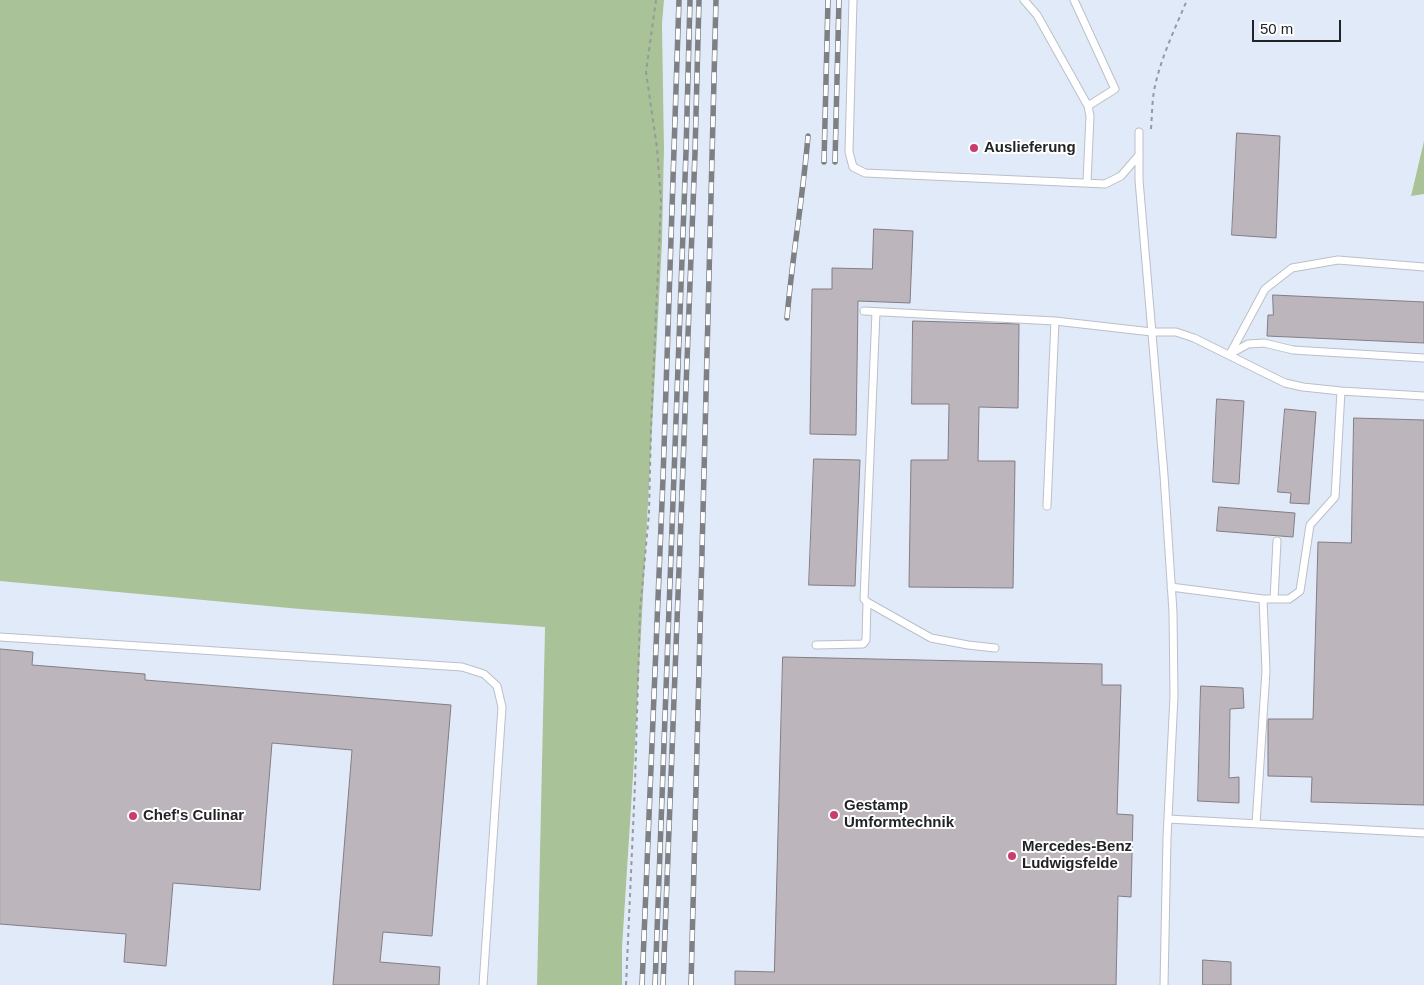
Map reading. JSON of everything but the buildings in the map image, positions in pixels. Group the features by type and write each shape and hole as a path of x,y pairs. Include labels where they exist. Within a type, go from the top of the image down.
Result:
{"lane":[{"path":"853,0 850,152 853,167 865,172 1105,184 1121,176 1139,156"},
{"path":"1024,0 1037,14 1088,106 1090,116 1086,182"},
{"path":"1074,0 1115,89 1088,106"},
{"path":"1139,132 1139,180 1172,588 1174,696 1168,819 1164,985"},
{"path":"1230,354 1265,289 1292,268 1338,260 1424,267"},
{"path":"864,312 1055,321 1152,332 1176,332 1230,354 1285,383 1341,391 1424,396"},
{"path":"816,645 863,644 866,640 867,602 863,594 876,312"},
{"path":"1047,506 1055,321"},
{"path":"1230,354 1248,344 1264,343 1293,350 1424,358"},
{"path":"1172,588 1263,599 1289,599 1300,591 1310,525 1335,497 1341,391"},
{"path":"1274,599 1277,541"},
{"path":"1256,824 1266,671 1263,599"},
{"path":"867,602 932,638 968,646 995,648"},
{"path":"0,637 462,667 484,674 497,686 502,707 483,985"},
{"path":"1168,819 1424,833"}],"path":[{"path":"626,985 640,611 649,513 661,201 657,148 646,72 656,0"},
{"path":"1151,129 1157,79 1168,44 1187,0"}],"shaded area":[{"path":"0,0 545,627 537,985 0,985"},
{"path":"664,0 1424,0 1424,141 1411,195 1424,194 1424,985 622,985 622,948 662,243 664,148 662,24"}],"green space":[{"path":"0,0 664,0 662,24 664,148 662,243 622,948 622,985 537,985 545,627 300,609 0,581"},
{"path":"1424,141 1424,194 1411,196"}],"railway":[{"path":"642,985 663,478 679,0"},
{"path":"655,985 690,0"},
{"path":"663,985 695,153 699,0"},
{"path":"691,985 716,0"},
{"path":"824,162 828,0"},
{"path":"835,162 839,0"},
{"path":"787,318 808,136"}],"place":[{"name":"Auslieferung","path":"974,148"},
{"name":"Gestamp Umformtechnik","path":"834,815"},
{"name":"Chef's Culinar","path":"133,816"},
{"name":"Mercedes-Benz Ludwigsfelde","path":"1012,856"}]}
